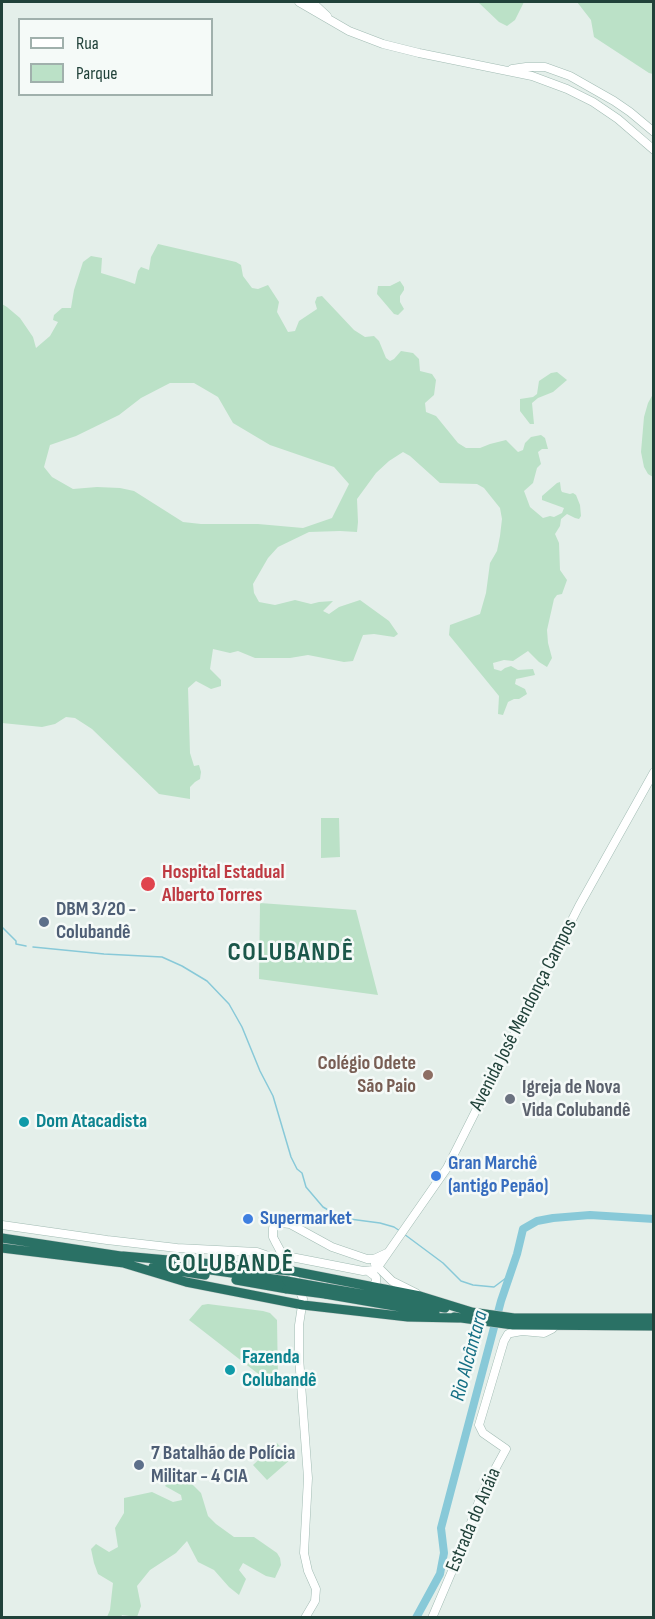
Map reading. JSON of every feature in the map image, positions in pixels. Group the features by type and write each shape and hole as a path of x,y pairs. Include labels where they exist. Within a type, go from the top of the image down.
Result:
{"highway":[{"path":"2,1238 479,1316"},
{"path":"2,1248 292,1271 420,1296 513,1325 654,1326"},
{"path":"122,1259 186,1282 285,1302 303,1302 323,1308 408,1317 479,1316"},
{"path":"285,1302 294,1296 298,1285"},
{"path":"310,1288 312,1299 323,1308"},
{"path":"326,1291 458,1317"},
{"path":"513,1325 654,1318"}],"main road":[{"path":"300,2 363,37 397,48 540,78 586,99 618,119 654,150"},
{"path":"312,2 323,11 329,20"},
{"path":"506,70 536,66 556,70 614,101 654,132"},
{"name":"Avenida José Mendonça Campos","path":"378,1267 447,1168 579,906 654,772"},
{"path":"378,1267 368,1271 286,1256 282,1254 273,1237 273,1228 281,1223 290,1224 332,1247 367,1259 378,1267 392,1281 420,1296"},
{"path":"2,1225 168,1247 257,1252 274,1258 292,1271 303,1302"},
{"path":"257,1252 267,1246 273,1237"},
{"path":"367,1259 374,1259 387,1253"},
{"path":"292,1271 301,1259"},
{"path":"367,1259 371,1265 368,1271"},
{"path":"368,1271 376,1277 373,1286"},
{"path":"305,1617 315,1600 316,1590 304,1554 308,1478 299,1357 299,1325 303,1302 310,1288 315,1281 324,1277"},
{"name":"Estrada do Anáia","path":"432,1617 461,1550 482,1493 506,1449 483,1433 479,1425 504,1341 513,1325"}],"green space":[{"path":"478,2 524,2 515,20 507,26 499,22"},
{"path":"577,2 653,2 653,74 594,37 591,20"},
{"path":"158,244 236,262 241,265 243,276 252,288 258,289 268,285 279,302 277,312 288,332 295,331 299,321 317,309 315,302 317,297 322,296 354,330 365,337 374,336 390,361 401,351 413,353 419,359 420,371 432,374 436,380 434,395 425,403 426,412 436,416 458,443 466,448 480,448 506,440 518,452 523,450 525,443 531,437 541,435 545,438 548,449 538,452 541,464 537,468 533,483 524,491 530,507 543,518 554,517 562,513 564,508 542,500 542,496 560,482 562,492 576,495 581,516 579,519 567,514 561,519 555,534 559,543 560,570 567,580 562,594 557,595 554,599 547,630 552,658 547,667 528,651 513,661 504,660 493,663 494,669 501,671 511,666 518,670 533,669 535,675 516,679 515,684 525,689 527,694 508,702 503,715 498,714 499,696 449,635 450,625 480,614 486,593 490,563 497,551 500,536 502,519 500,508 484,488 477,484 440,483 403,452 376,473 357,499 357,532 309,532 278,547 268,558 253,584 254,593 259,602 275,605 295,600 311,604 333,601 323,611 329,614 339,607 360,600 389,621 398,634 394,637 363,635 353,661 344,662 308,655 290,658 255,658 238,651 230,653 213,649 210,669 221,680 221,686 211,689 196,681 188,688 190,753 194,766 199,765 201,772 200,779 190,787 190,799 159,794 92,729 75,718 66,717 55,724 42,727 2,723 2,304 20,318 33,337 36,348 50,336 58,322 53,320 54,315 62,308 71,308 83,262 91,256 102,258 101,273 135,284 141,267 149,270 151,257","holes":["170,383 194,383 218,397 233,423 270,445 334,467 349,484 332,518 303,528 183,522 134,491 97,487 73,489 52,477 44,467 50,445 76,436 119,415 141,398"]},
{"path":"400,281 404,287 400,302 404,309 398,315 394,314 377,294 378,286 390,286"},
{"path":"557,372 567,380 553,392 532,403 534,424 530,424 520,411 520,399 533,397 537,394 539,381"},
{"path":"653,394 653,477 644,467 641,452 644,417"},
{"path":"321,818 339,818 340,857 321,858"},
{"path":"260,903 356,910 378,995 259,979"},
{"path":"202,1305 263,1311 270,1313 277,1320 278,1381 274,1384 270,1383 189,1320"},
{"path":"277,1443 291,1459 267,1480 253,1465"},
{"path":"171,1478 188,1480 201,1493 208,1516 216,1524 234,1537 254,1537 277,1553 281,1565 275,1578 266,1576 243,1563 239,1570 246,1579 239,1595 214,1570 198,1562 187,1541 176,1553 150,1570 137,1586 141,1606 137,1617 122,1615 121,1617 107,1617 113,1583 98,1574 91,1549 96,1544 109,1552 118,1547 115,1528 124,1513 124,1498 152,1492 173,1502 182,1500 181,1495 165,1486"}],"waterway":[{"path":"2,927 16,941 16,944 26,946"},
{"path":"33,947 162,957 207,981 229,1004 242,1027 273,1096 291,1157 297,1169 302,1173 306,1187 323,1207 342,1218 380,1223 400,1231"},
{"name":"Rio Alcântara","path":"416,1618 440,1574 444,1553 441,1528 501,1301 523,1229 537,1221 590,1215 654,1219"},
{"path":"404,1234 443,1263 461,1281 494,1287 510,1275"}],"place":[{"name":"Hospital Estadual Alberto Torres","path":"148,884"},
{"name":"DBM 3/20 - Colubandê","path":"44,922"},
{"name":"Colégio Odete São Paio","path":"428,1075"},
{"name":"Igreja de Nova Vida Colubandê","path":"510,1099"},
{"name":"Dom Atacadista","path":"24,1122"},
{"name":"Gran Marchê (antigo Pepão)","path":"436,1176"},
{"name":"Supermarket","path":"248,1219"},
{"name":"Fazenda Colubandê","path":"230,1370"},
{"name":"7 Batalhão de Polícia Militar - 4 CIA","path":"139,1465"}],"district":[{"name":"COLUBANDÊ","path":"291,953"},
{"name":"COLUBANDÊ","path":"231,1264"}]}
